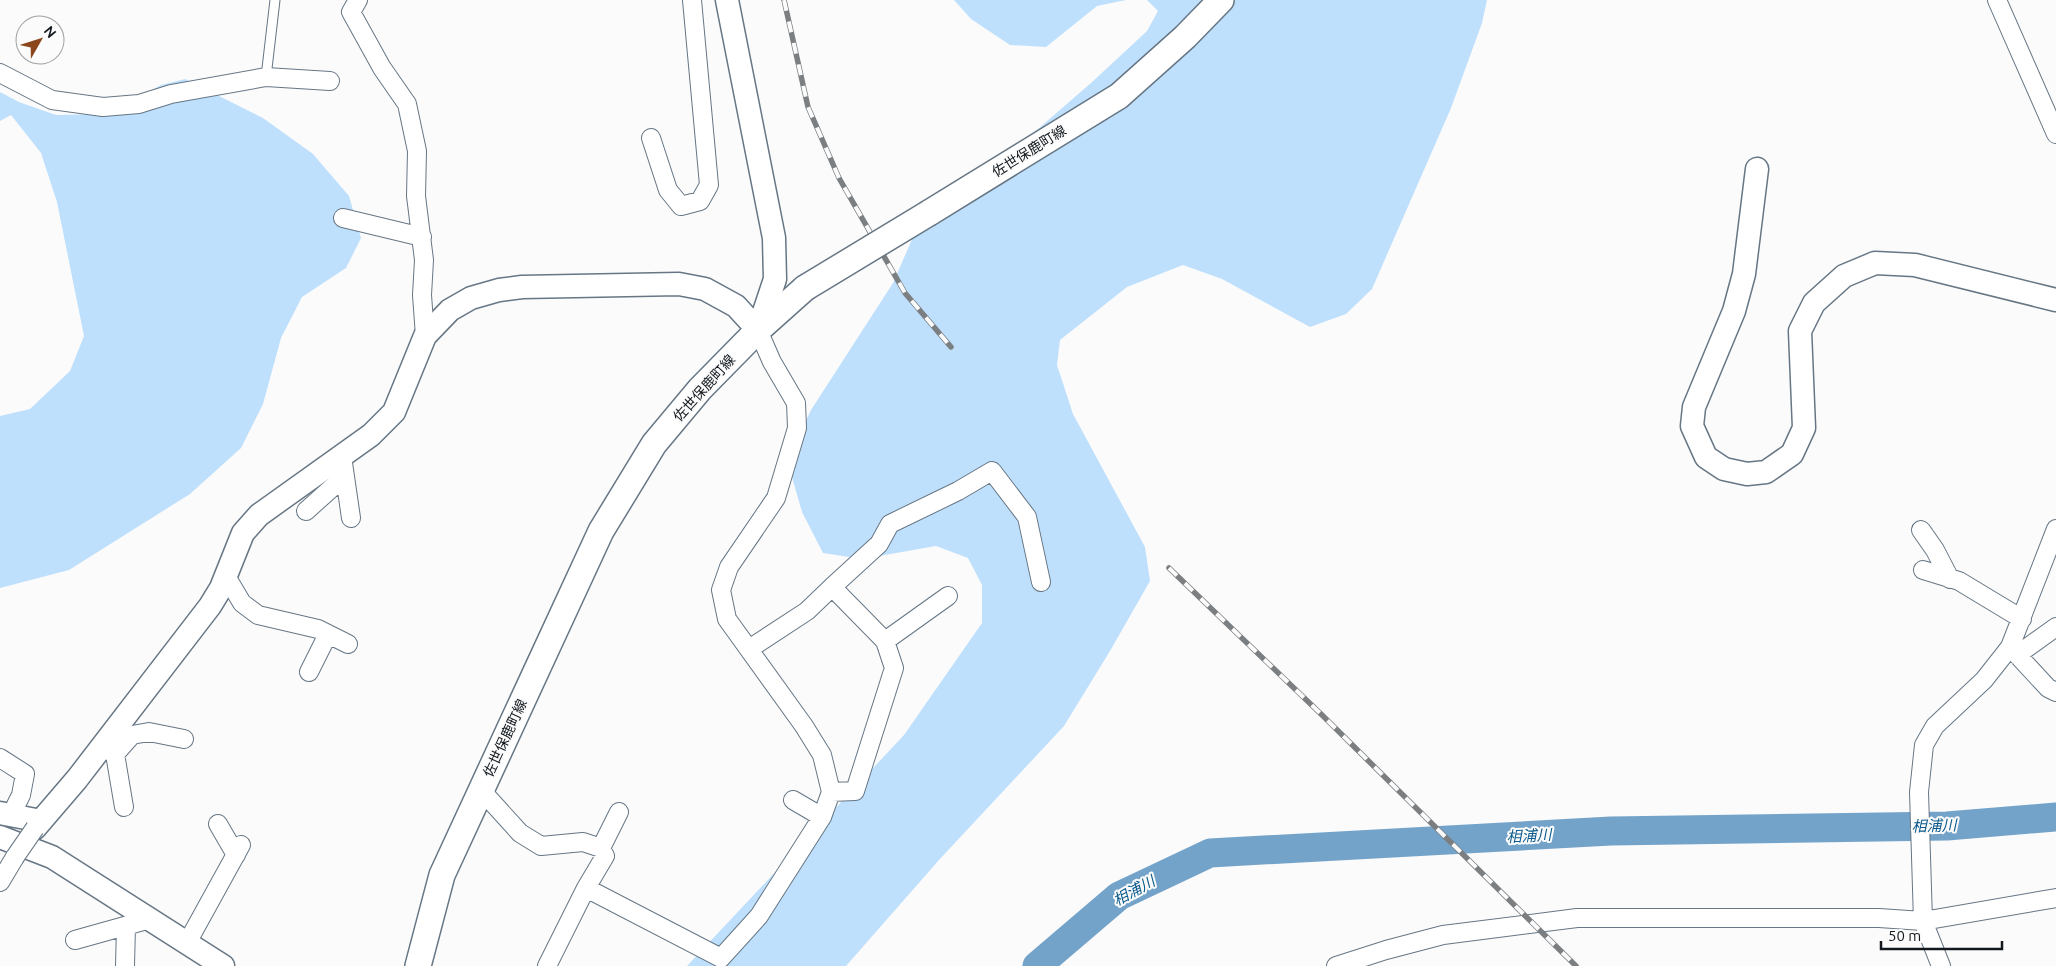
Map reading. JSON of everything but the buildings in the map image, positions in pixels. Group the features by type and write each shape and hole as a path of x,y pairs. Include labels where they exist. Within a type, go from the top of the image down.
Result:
{"main road":[{"name":"佐世保鹿町線","path":"418,966 442,875 597,540 654,444 700,389 758,330 805,288 1119,96 1185,37 1221,0"}],"street":[{"path":"358,0 351,12 382,68 407,104 416,151 416,196 424,260 422,295 425,336"},
{"path":"651,138 668,190 681,206 700,201 710,185 692,0"},
{"path":"727,0 774,238 775,279 758,330"},
{"path":"1997,0 2056,134"},
{"path":"0,73 52,100 104,107 139,104 171,94 266,77 330,81"},
{"path":"1756,169 1744,274 1734,312 1694,407 1692,426 1706,457 1724,469 1747,474 1766,472 1792,454 1804,428 1800,332 1814,303 1844,276 1875,263 1916,265 2056,300"},
{"path":"343,218 422,237"},
{"path":"306,512 343,466 394,412 425,336 450,310 471,298 499,290 522,287 679,284 705,289 736,306 758,330 772,362 796,403 797,428 776,498 729,567 721,590 727,619 804,726 822,755 831,792 822,817 759,916 721,958 586,888"},
{"path":"343,466 351,518"},
{"path":"0,882 38,825 108,750 210,606 226,576 243,533 259,516 343,466"},
{"path":"749,649 807,611 879,544 890,524 958,491 992,471 1027,518 1040,552 1041,582"},
{"path":"2014,651 2022,619 2056,529"},
{"path":"1921,530 1935,550 1950,579"},
{"path":"1923,570 1959,582 2022,619"},
{"path":"226,576 242,603 258,615 318,629 348,644"},
{"path":"831,792 855,791 894,668 885,641 832,588"},
{"path":"885,641 948,596"},
{"path":"1942,966 1923,915 1919,792 1924,745 1935,726 2014,651 2056,627"},
{"path":"309,672 328,634"},
{"path":"2014,651 2048,688 2056,692"},
{"path":"108,750 132,735 149,732 184,739"},
{"path":"108,750 124,807"},
{"path":"0,758 25,774 21,795 5,814 38,825"},
{"path":"482,790 520,833 541,846 583,842 601,848 605,856 586,888 547,966"},
{"path":"793,800 822,817"},
{"path":"601,848 619,812"},
{"path":"187,943 238,850 218,824"},
{"path":"0,837 52,857 223,966"},
{"path":"1336,966 1443,935 1577,918 1879,918 1923,915 2056,898"},
{"path":"75,940 150,919"},
{"path":"125,966 126,926"}],"lane":[{"path":"266,77 275,0"}],"shaded area":[{"path":"954,0 1126,0 1097,6 1046,47 1010,45 971,19"},
{"path":"1147,0 1487,0 1482,23 1451,108 1372,289 1346,314 1310,327 1222,279 1183,265 1127,287 1060,340 1057,365 1073,414 1145,547 1150,581 1064,726 939,860 846,966 687,966 904,735 982,623 982,585 968,558 936,546 862,559 823,553 802,512 787,460 811,410 893,283 913,237 1091,83 1147,31 1158,11"},
{"path":"185,79 263,118 313,154 349,196 361,238 346,268 302,297 281,338 263,404 241,448 190,494 69,570 0,588 0,416 30,409 70,371 84,336 57,202 41,153 11,115 0,121 0,92 19,102 56,115 106,114 161,85"}],"waterway":[{"name":"相浦川","path":"1037,966 1119,896 1210,853 1611,831 1947,826 2056,817"}],"railway":[{"path":"784,0 808,107 839,178 905,293 951,347"},
{"path":"1169,568 1322,715 1576,966"}]}
